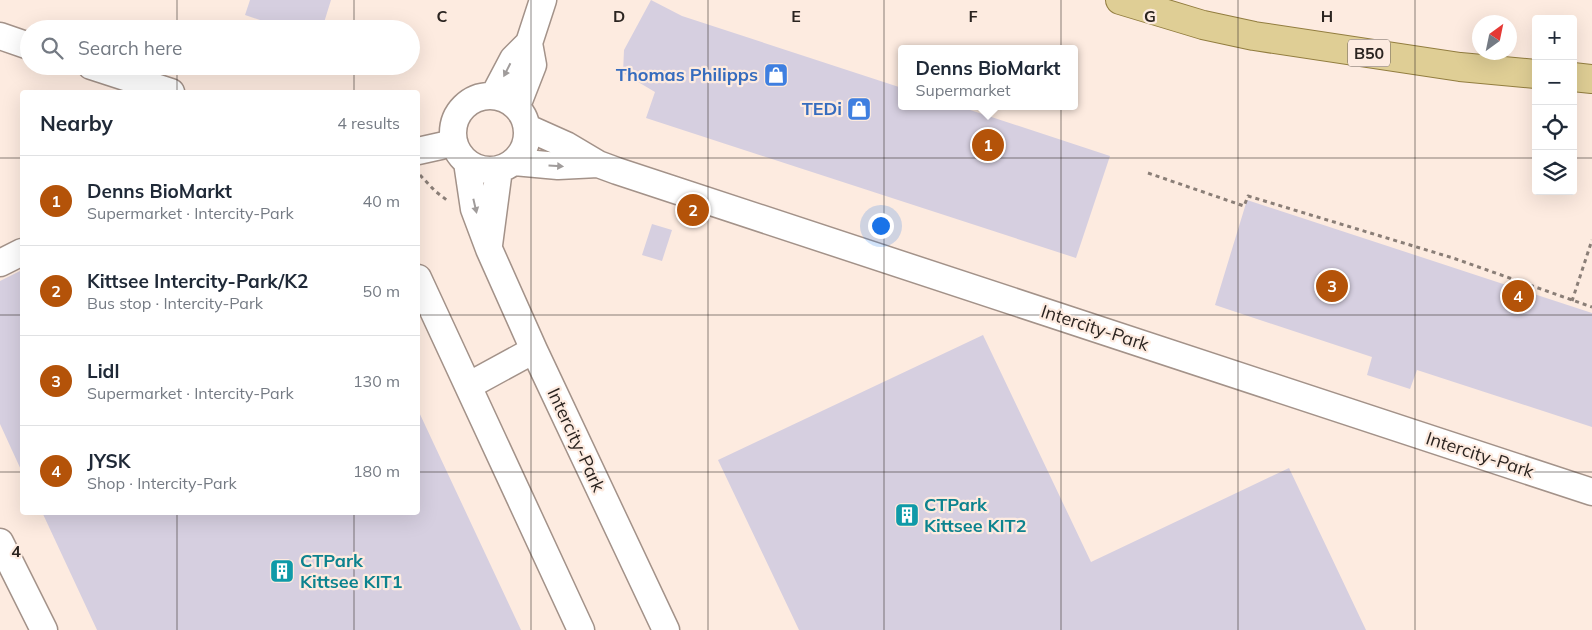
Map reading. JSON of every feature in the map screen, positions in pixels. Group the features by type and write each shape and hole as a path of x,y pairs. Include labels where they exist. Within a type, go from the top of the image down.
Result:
{"main road":[{"name":"B50","path":"1120,0 1203,25 1254,36 1460,67 1532,74"},
{"path":"1577,77 1592,79"}],"street":[{"path":"522,117 533,65 529,44 543,0"},
{"path":"0,36 20,43"},
{"path":"494,95 512,59 529,44"},
{"path":"119,75 165,90"},
{"path":"494,95 506,98 522,117 528,140 523,152 507,166 482,169 461,153 453,131 461,108 470,101 482,96 494,95"},
{"name":"Intercity-Park","path":"522,117 598,164 1592,492"},
{"path":"420,152 461,153"},
{"name":"Intercity-Park","path":"461,153 474,209 489,249 534,350 666,630"},
{"name":"Intercity-Park","path":"507,166 598,164"},
{"path":"489,249 507,166"},
{"path":"0,263 20,253"},
{"path":"420,282 581,630"},
{"path":"468,386 534,350"},
{"path":"0,542 44,630"}],"path":[{"path":"1148,173 1244,206 1248,196 1453,258 1592,308"},
{"path":"1572,301 1592,240"}],"building":[{"path":"250,0 331,0 325,20 260,20 245,15"},
{"path":"651,0 682,16 898,87 898,110 970,110 1110,156 1076,258 646,118 655,92 623,73 624,50"},
{"path":"1247,200 1592,313 1592,427 1417,370 1410,389 1367,375 1372,357 1215,305"},
{"path":"652,224 672,230 662,261 642,255"},
{"path":"20,271 20,468 0,424 0,281"},
{"name":"CTPark Kittsee KIT2","path":"983,335 1091,562 1289,468 1366,630 799,630 718,460"},
{"name":"CTPark Kittsee KIT1","path":"420,414 521,630 97,630 43,515 420,515"}],"place":[{"name":"Thomas Philipps","path":"776,75"},
{"name":"TEDi","path":"859,109"},
{"name":"Denns BioMarkt","path":"988,145"},
{"name":"Kittsee Intercity-Park/K2","path":"693,210"},
{"name":"Lidl","path":"1332,286"},
{"name":"JYSK","path":"1518,296"},
{"name":"CTPark Kittsee KIT2","path":"907,515"},
{"name":"CTPark Kittsee KIT1","path":"282,571"}]}
